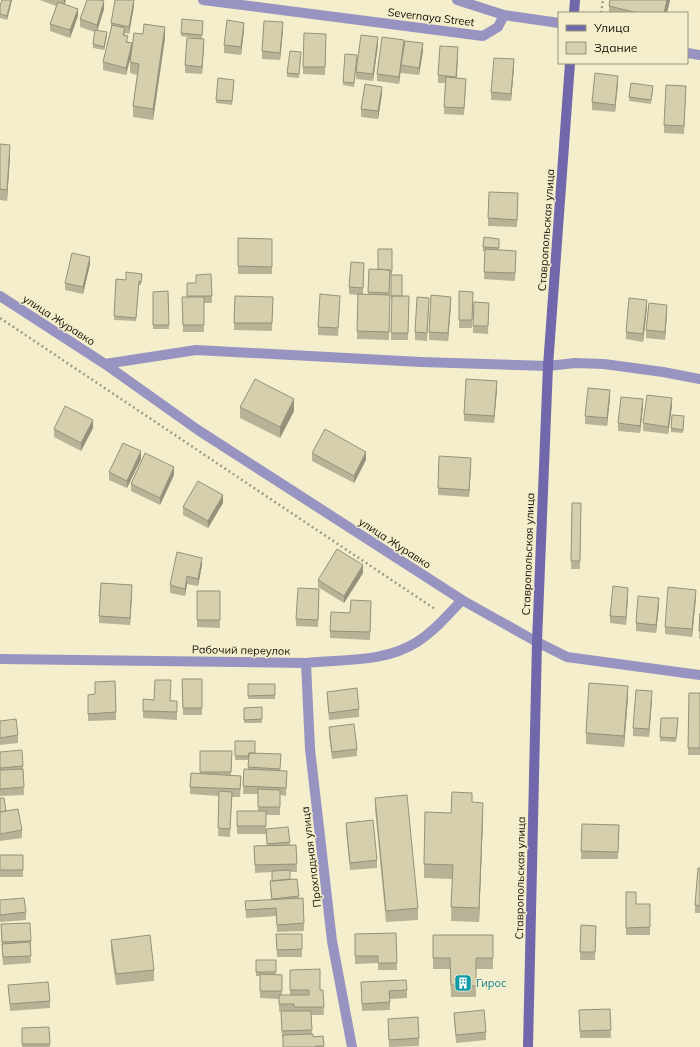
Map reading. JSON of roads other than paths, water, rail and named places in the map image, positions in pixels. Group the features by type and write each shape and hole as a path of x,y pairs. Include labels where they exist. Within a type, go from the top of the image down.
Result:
{"street":[{"name":"Severnaya Street","path":"202,0 483,36 498,28 504,15"},
{"name":"Severnaya Street","path":"457,0 504,15 558,23"},
{"path":"574,12 575,0"},
{"path":"688,53 700,55"},
{"name":"Ставропольская улица","path":"528,1047 537,642 548,366 570,64"},
{"name":"улица Журавко","path":"0,296 105,364 198,430 462,600 537,642 567,657 700,675"},
{"path":"105,364 196,350 421,362 548,366 576,363 604,364 663,372 700,379"},
{"name":"Рабочий переулок","path":"0,658 306,663 326,660 349,660 377,657 400,651 417,642 434,628 462,600"},
{"name":"Прохладная улица","path":"306,663 310,749 332,940 352,1047"}],"place":[{"name":"Гирос","path":"463,983"}]}
